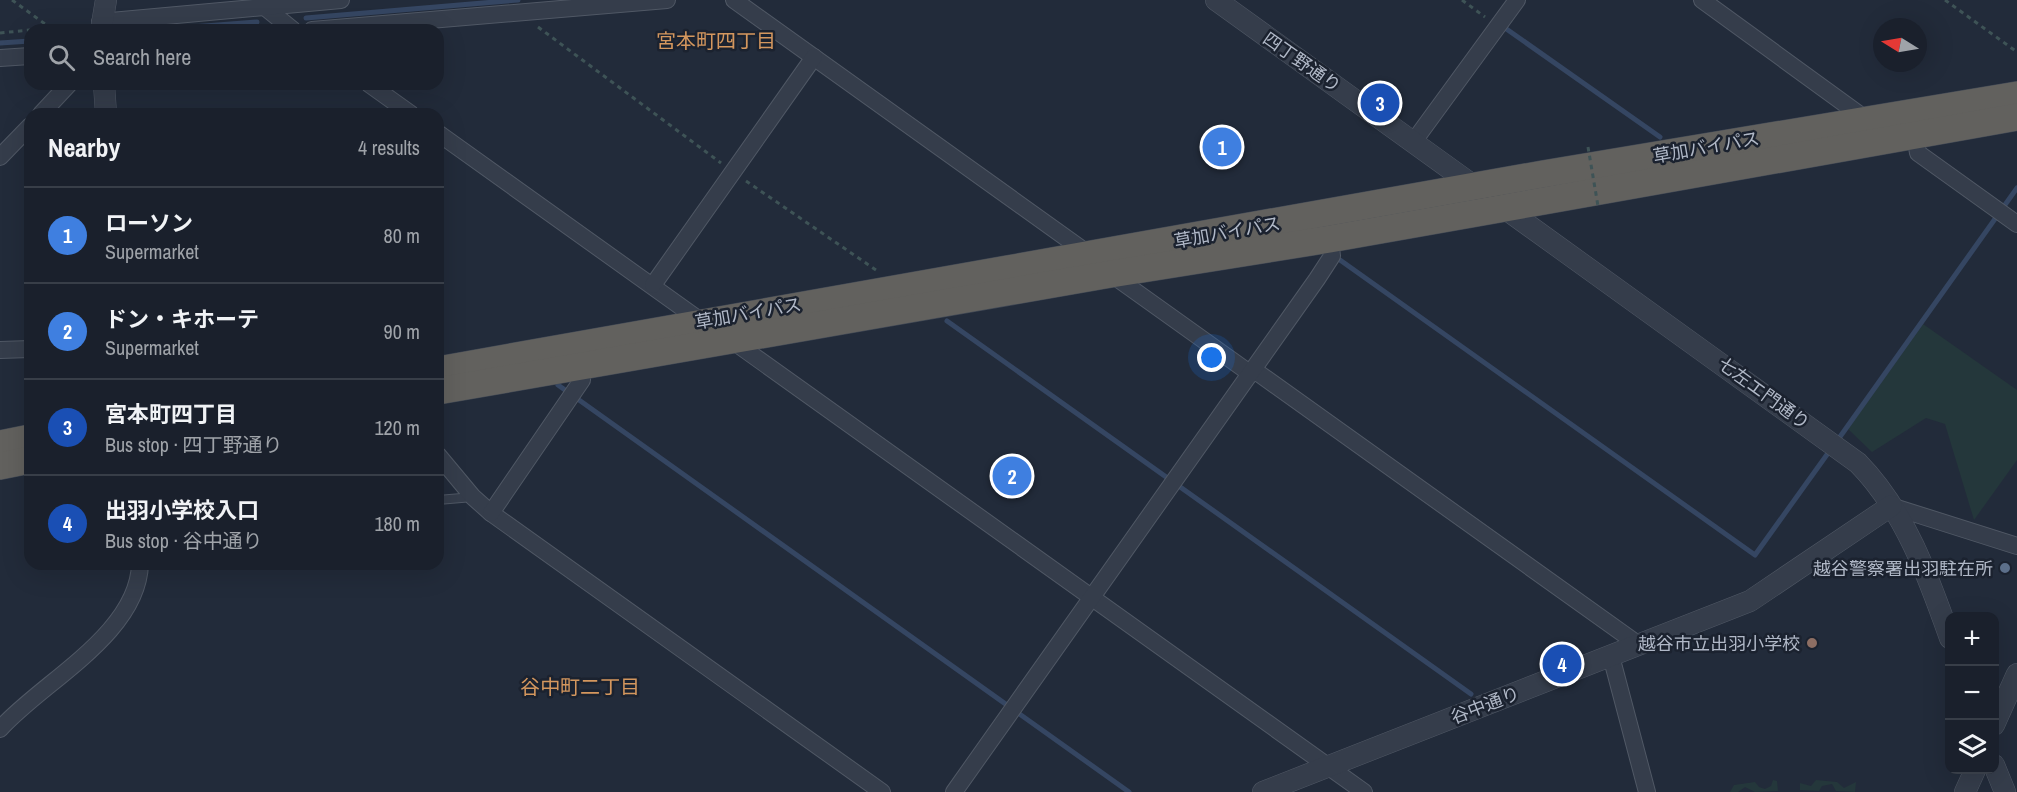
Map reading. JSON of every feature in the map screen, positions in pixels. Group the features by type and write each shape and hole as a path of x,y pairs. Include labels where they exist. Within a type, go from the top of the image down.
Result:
{"highway":[{"name":"草加バイパス","path":"444,369 701,322 2017,95"},
{"name":"草加バイパス","path":"444,390 730,339 1330,239 2017,117"},
{"path":"0,444 24,439"},
{"path":"0,466 24,461"}],"street":[{"path":"100,24 106,0"},
{"path":"107,24 260,3 341,0"},
{"path":"381,24 667,0"},
{"path":"734,0 1090,255"},
{"name":"四丁野通り","path":"1216,0 1506,208"},
{"path":"1414,141 1517,0"},
{"path":"1702,0 1868,120"},
{"path":"260,3 286,24"},
{"path":"0,58 24,56"},
{"path":"653,285 814,57"},
{"path":"47,108 63,90"},
{"path":"104,90 106,108"},
{"path":"377,90 403,108"},
{"path":"0,158 24,132"},
{"path":"1915,135 1918,153 2017,224"},
{"path":"444,137 1364,792"},
{"name":"七左エ門通り","path":"1506,208 1844,450 1874,479 1917,551 1945,625"},
{"path":"954,792 1332,256 1330,239"},
{"path":"1112,274 1639,645"},
{"path":"0,350 24,349"},
{"path":"491,513 582,380 580,367"},
{"path":"444,462 473,497 491,513 882,792"},
{"path":"1891,506 2017,546"},
{"name":"谷中通り","path":"1263,792 1750,601 1891,506"},
{"path":"1,726 21,706 98,643 111,629 132,596 138,570"},
{"path":"1611,656 1647,792"},
{"path":"1997,720 2017,674"},
{"path":"1965,792 1973,774"},
{"path":"1998,774 2005,792"}],"lane":[{"path":"444,499 473,497"}],"path":[{"path":"12,0 46,24"},
{"path":"1462,0 1498,27"},
{"path":"1945,0 2017,52"},
{"path":"518,12 733,172 877,271"},
{"path":"0,33 24,31"},
{"path":"1588,147 1598,206"}],"green space":[{"path":"1923,324 2017,390 2017,460 1974,520 1945,424 1926,418 1872,452 1848,429"},
{"path":"1773,780 1777,781 1778,791 1755,792 1745,787 1738,792 1730,792 1734,785 1755,782 1759,787 1765,789 1771,786"},
{"path":"1816,780 1837,782 1844,788 1856,782 1855,792 1836,791 1832,784 1822,786 1819,791 1800,790 1800,783 1811,786"}],"waterway":[{"path":"306,18 518,0"},
{"path":"231,24 257,22"},
{"path":"1505,28 1660,137"},
{"path":"0,43 24,41"},
{"path":"1837,441 2017,188"},
{"path":"1340,260 1755,555 1831,449"},
{"path":"947,321 1471,694"},
{"path":"558,385 1129,792"}],"place":[{"name":"宮本町四丁目","path":"1380,103"},
{"name":"ローソン","path":"1222,147"},
{"name":"ドン・キホーテ","path":"1012,476"},
{"name":"越谷警察署出羽駐在所","path":"2005,568"},
{"name":"越谷市立出羽小学校","path":"1812,643"},
{"name":"出羽小学校入口","path":"1562,664"}],"district":[{"name":"宮本町四丁目","path":"716,40"},
{"name":"谷中町二丁目","path":"580,686"}]}
